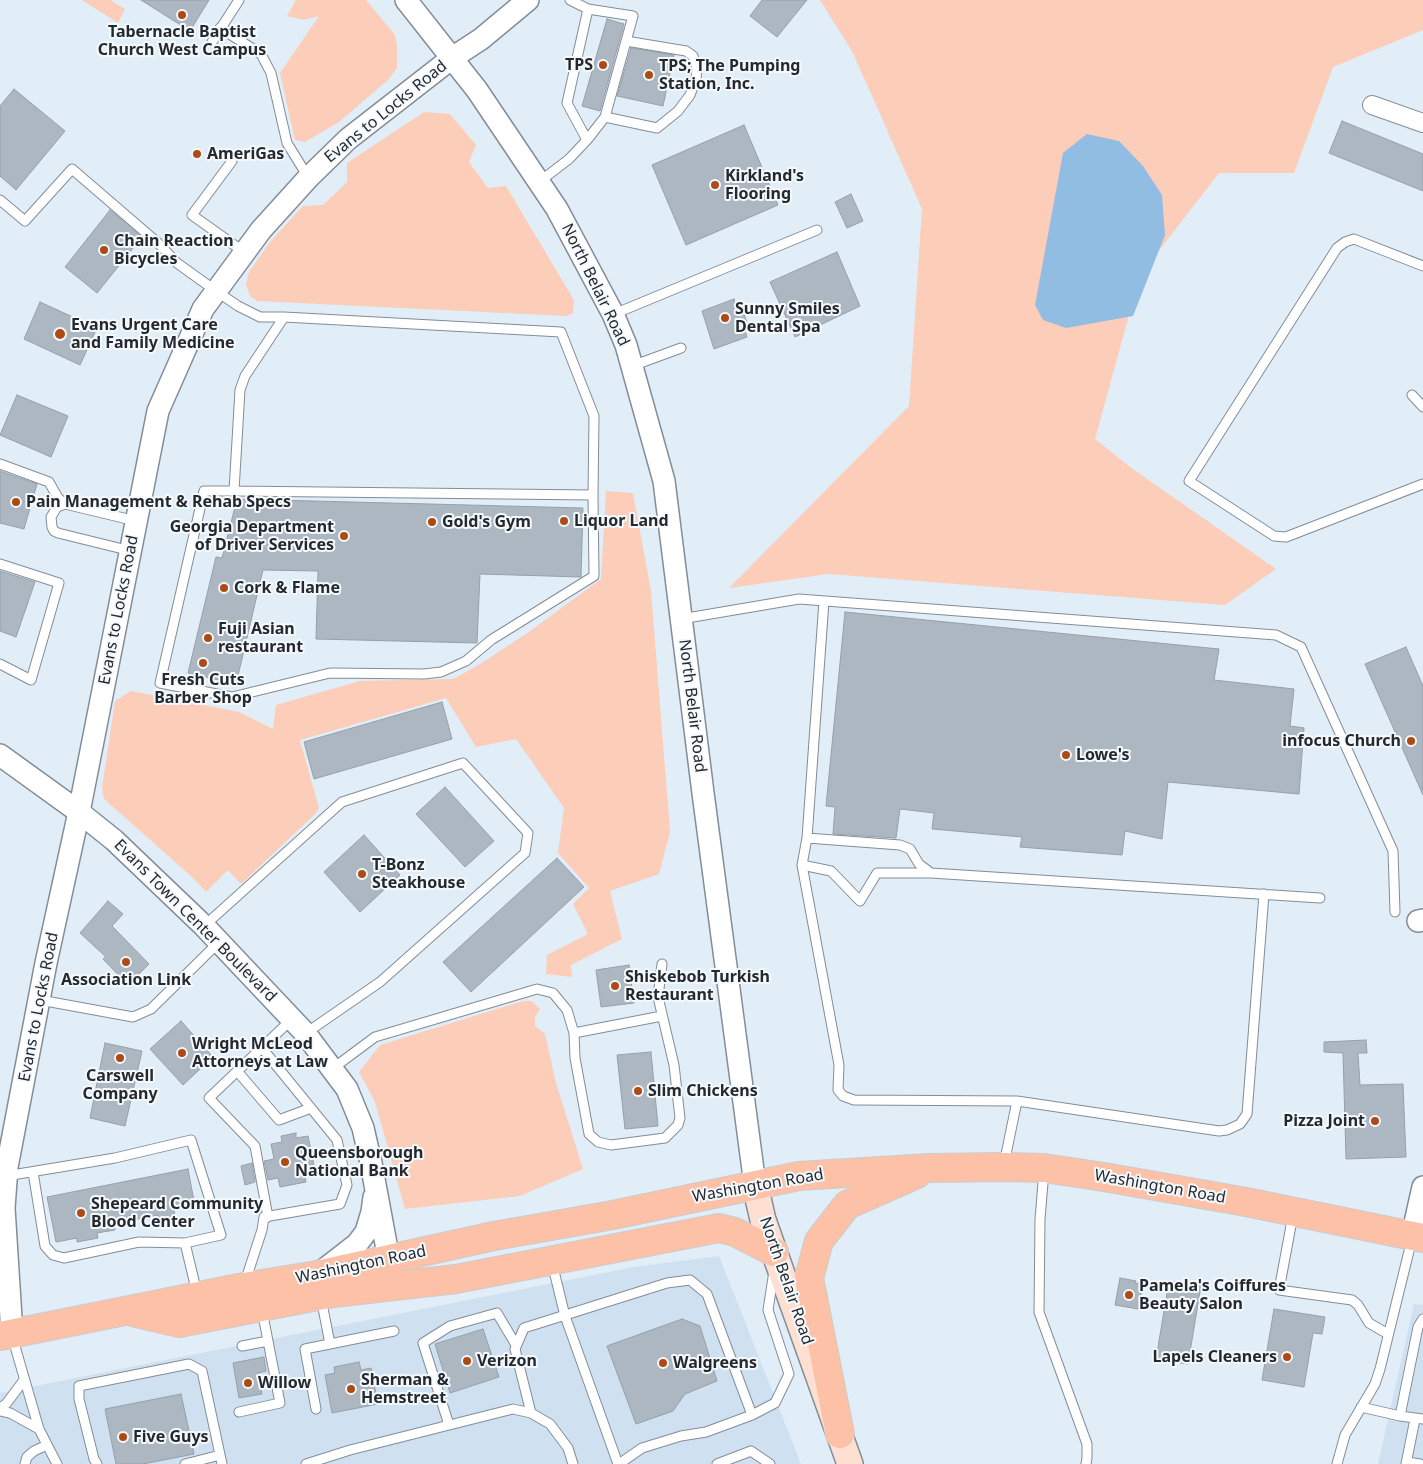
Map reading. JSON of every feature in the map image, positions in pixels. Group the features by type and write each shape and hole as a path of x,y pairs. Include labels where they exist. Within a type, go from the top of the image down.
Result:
{"main road":[{"name":"Washington Road","path":"319,1286 390,1260 494,1236 612,1215 799,1176 930,1168 1004,1166 1044,1168 1104,1176 1418,1237"},
{"path":"840,1434 809,1278 819,1241 847,1205 930,1168"},
{"name":"North Belair Road","path":"755,1185 763,1220 850,1464"},
{"name":"Washington Road","path":"6,1335 198,1296 256,1294 319,1286 456,1280 719,1228 735,1232 775,1255"},
{"name":"Washington Road","path":"128,1310 179,1322 256,1294"}],"street":[{"name":"North Belair Road","path":"406,0 452,58 557,209 613,314 626,345 664,481 755,1185"},
{"name":"Evans to Locks Road","path":"6,1335 4,1208 6,1176 46,963 79,812 158,411 203,310 261,230 308,177 348,139 452,58 481,39 528,0"},
{"path":"1372,105 1423,123"},
{"name":"Evans Town Center Boulevard","path":"0,755 79,812 114,840 204,926 299,1026 348,1089 363,1128 390,1260"},
{"path":"319,1286 366,1232 372,1212 375,1184"},
{"path":"1418,1237 1423,1187"}],"lane":[{"path":"212,42 239,0"},
{"path":"539,182 569,159 605,117 633,16 588,9 570,0"},
{"path":"587,140 567,103 588,9"},
{"path":"220,28 261,54 271,73 287,143 308,177"},
{"path":"605,117 657,128 678,111 690,95 696,79 697,68 693,56 686,51 626,41"},
{"path":"232,160 192,215 245,252"},
{"path":"0,200 25,221 72,168 158,243 177,264 216,292 260,317 562,332 594,416 592,495 594,576 491,640 466,661 441,672 424,674 330,673 232,697 160,683 204,491 592,495"},
{"path":"613,314 817,230"},
{"path":"1423,266 1354,239 1345,242 1337,248 1189,481 1274,536 1286,537 1423,484"},
{"path":"234,490 240,390 245,376 284,317"},
{"path":"632,366 681,348"},
{"path":"1412,395 1423,407"},
{"path":"0,464 49,482 58,498 65,504 136,522"},
{"path":"65,504 60,505 53,512 50,523 54,531 131,551"},
{"path":"0,564 59,583 31,680 0,664"},
{"path":"681,619 799,599 1276,634 1301,647 1393,852 1394,912"},
{"path":"824,600 807,838 802,865 839,1065 838,1090 843,1096 854,1100 1017,1101 1228,1130 1240,1124 1247,1114 1264,894"},
{"path":"204,926 342,802 463,763 528,833 525,853 380,982 262,1048 209,1098 255,1146 268,1217"},
{"path":"807,838 900,844 910,850 919,864 930,873"},
{"path":"802,865 831,871 860,901 877,873 930,873 1320,898"},
{"path":"40,1000 134,1017 151,1009 219,942"},
{"path":"332,1069 375,1037 536,989 554,993 567,1010 574,1033 575,1058 589,1134 598,1142 611,1145 665,1138 678,1125 680,1118 674,1065 658,997 662,964"},
{"path":"574,1033 662,1016"},
{"path":"239,1412 280,1403 268,1341 256,1294 264,1217 340,1204 347,1185 337,1140 262,1048"},
{"path":"236,1072 279,1120 311,1108"},
{"path":"1004,1166 1017,1101"},
{"path":"6,1176 115,1158 191,1140 221,1234 185,1243 139,1242 64,1258 53,1255 45,1246 33,1172"},
{"path":"1044,1168 1040,1219 1039,1312 1087,1444 1088,1458 1086,1464"},
{"path":"1294,1212 1279,1290 1352,1300 1358,1305 1369,1323 1388,1334"},
{"path":"1337,1464 1345,1435 1375,1384 1388,1334 1418,1237"},
{"path":"185,1243 198,1296"},
{"path":"552,1261 565,1316 619,1464 642,1448 681,1436 706,1432 752,1415 775,1403 789,1374 768,1310 775,1255"},
{"path":"531,1413 514,1349 524,1328 666,1283 690,1280 707,1294 752,1415"},
{"path":"319,1286 330,1344"},
{"path":"449,1425 423,1343 450,1326 497,1313 516,1345"},
{"path":"1400,1416 1418,1327 1423,1319"},
{"path":"316,1409 306,1349 394,1331"},
{"path":"6,1335 24,1380 39,1429 57,1464"},
{"path":"242,1346 268,1341"},
{"path":"97,1464 94,1459 79,1399 79,1386 189,1364 202,1371 221,1460 185,1464"},
{"path":"24,1380 0,1410 10,1413 39,1429"},
{"path":"1361,1407 1419,1419 1406,1463 1420,1464"},
{"path":"306,1464 512,1409 531,1413 550,1424 568,1448 573,1464"},
{"path":"25,1464 27,1457 46,1444"},
{"path":"717,1464 751,1451 770,1464"}],"shaded area":[{"path":"82,0 110,0 125,9 118,23"},
{"path":"296,0 366,0 395,35 397,46 397,68 389,79 339,122 305,142 295,140 280,73 319,16 303,20 287,16"},
{"path":"820,0 1423,0 1423,30 1333,67 1294,173 1219,173 1140,275 1095,439 1130,467 1276,569 1225,605 828,574 729,588 909,406 922,209 853,53"},
{"path":"424,112 450,114 476,145 469,162 488,188 506,186 574,300 573,313 566,316 257,301 250,296 246,284 249,272 270,242 303,206 323,205 347,182 347,163"},
{"path":"606,491 633,493 651,591 670,832 659,874 610,891 622,939 571,965 572,977 546,974 547,955 588,934 573,904 589,888 558,853 564,808 516,739 476,747 446,698 300,740 319,808 314,815 241,884 228,870 206,892 192,877 104,799 102,788 115,701 131,691 239,712 273,729 276,705 360,681 453,679 480,664 526,634 601,579"},
{"path":"523,1001 532,1001 540,1009 535,1017 535,1026 545,1034 556,1083 583,1169 520,1196 405,1209 375,1102 359,1072 380,1045"},
{"path":"719,1256 801,1464 0,1464 0,1393 634,1267"},
{"path":"1414,1304 1423,1305 1423,1464 1378,1464"}],"water":[{"path":"1087,134 1119,141 1143,166 1162,195 1165,235 1133,316 1066,328 1043,320 1035,305 1063,153"}],"building":[{"name":"Tabernacle Baptist Church West Campus","path":"141,0 209,0 190,31"},
{"path":"762,0 807,0 777,37 750,16"},
{"name":"TPS","path":"607,19 624,24 600,111 582,106"},
{"name":"TPS; The Pumping Station, Inc.","path":"631,48 674,55 663,106 617,96"},
{"path":"14,89 65,131 16,190 0,176 0,106"},
{"path":"1342,121 1423,154 1423,191 1329,153"},
{"name":"Kirkland's Flooring","path":"744,125 778,205 686,245 652,165"},
{"path":"851,194 863,221 847,228 835,202"},
{"name":"Chain Reaction Bicycles","path":"110,210 142,237 97,293 65,267"},
{"path":"837,252 860,306 795,337 770,282"},
{"name":"Sunny Smiles Dental Spa","path":"734,299 736,307 741,306 748,325 744,327 747,337 714,349 702,311"},
{"name":"Evans Urgent Care and Family Medicine","path":"40,302 97,328 80,365 24,339"},
{"path":"17,395 68,416 51,457 0,435"},
{"name":"Pain Management & Rehab Specs","path":"0,471 37,484 24,529 0,523"},
{"path":"237,499 583,508 581,577 480,574 477,643 316,639 318,571 263,570 236,684 188,673 216,557 222,558"},
{"path":"0,571 35,582 16,637 0,631"},
{"name":"Lowe's","path":"845,612 1219,649 1214,680 1294,689 1290,726 1304,728 1299,794 1168,782 1162,839 1125,831 1122,855 1020,847 1022,837 932,829 934,813 900,809 896,838 833,834 835,807 826,806"},
{"name":"infocus Church","path":"1406,647 1423,686 1423,795 1365,664"},
{"path":"442,702 452,739 314,779 304,742"},
{"path":"445,787 494,841 465,867 416,814"},
{"name":"T-Bonz Steakhouse","path":"364,835 400,875 360,912 324,872"},
{"path":"557,858 584,887 471,992 443,962"},
{"path":"108,901 123,914 112,926 149,964 128,985 103,959 106,957 80,933"},
{"name":"Shiskebob Turkish Restaurant","path":"629,965 634,1003 601,1007 596,970"},
{"name":"Wright McLeod Attorneys at Law","path":"181,1021 213,1057 183,1085 150,1049"},
{"name":"Pizza Joint","path":"1366,1040 1367,1053 1358,1053 1360,1085 1403,1084 1406,1157 1346,1159 1343,1053 1324,1052 1324,1042"},
{"path":"105,1043 142,1051 125,1126 90,1118"},
{"name":"Slim Chickens","path":"651,1052 658,1126 625,1129 617,1055"},
{"name":"Queensborough National Bank","path":"296,1133 296,1138 308,1136 316,1175 305,1177 306,1182 280,1187 278,1178 268,1180 264,1161 274,1159 271,1144 282,1142 281,1136"},
{"path":"252,1163 255,1182 245,1185 241,1166"},
{"path":"188,1169 195,1206 174,1211 175,1217 159,1220 158,1215 114,1224 115,1230 97,1233 98,1238 77,1242 77,1238 56,1242 47,1197"},
{"name":"Pamela's Coiffures Beauty Salon","path":"1120,1278 1143,1284 1138,1309 1115,1305"},
{"path":"1169,1281 1201,1286 1188,1364 1156,1359"},
{"name":"Lapels Cleaners","path":"1274,1309 1325,1317 1322,1334 1313,1333 1304,1387 1262,1380"},
{"name":"Walgreens","path":"682,1319 700,1326 717,1381 685,1394 673,1411 636,1424 607,1346"},
{"name":"Verizon","path":"483,1329 499,1377 450,1393 435,1344"},
{"name":"Willow","path":"264,1357 266,1371 258,1373 262,1394 239,1398 233,1363"},
{"name":"Sherman & Hemstreet","path":"359,1362 361,1370 371,1368 378,1404 332,1413 325,1375 335,1373 334,1367"},
{"path":"181,1394 194,1454 143,1464 116,1464 105,1409"}],"place":[{"name":"Tabernacle Baptist Church West Campus","path":"182,15"},
{"name":"TPS","path":"603,65"},
{"name":"TPS; The Pumping Station, Inc.","path":"649,75"},
{"name":"AmeriGas","path":"197,154"},
{"name":"Kirkland's Flooring","path":"715,185"},
{"name":"Chain Reaction Bicycles","path":"104,250"},
{"name":"Sunny Smiles Dental Spa","path":"725,318"},
{"name":"Evans Urgent Care and Family Medicine","path":"60,334"},
{"name":"Pain Management & Rehab Specs","path":"16,502"},
{"name":"Liquor Land","path":"564,521"},
{"name":"Gold's Gym","path":"432,522"},
{"name":"Georgia Department of Driver Services","path":"344,536"},
{"name":"Cork & Flame","path":"224,588"},
{"name":"Fuji Asian restaurant","path":"208,638"},
{"name":"Fresh Cuts Barber Shop","path":"203,663"},
{"name":"infocus Church","path":"1411,741"},
{"name":"Lowe's","path":"1066,755"},
{"name":"T-Bonz Steakhouse","path":"362,874"},
{"name":"Association Link","path":"126,962"},
{"name":"Shiskebob Turkish Restaurant","path":"615,986"},
{"name":"Wright McLeod Attorneys at Law","path":"182,1053"},
{"name":"Carswell Company","path":"120,1058"},
{"name":"Slim Chickens","path":"638,1091"},
{"name":"Pizza Joint","path":"1375,1121"},
{"name":"Queensborough National Bank","path":"285,1162"},
{"name":"Shepeard Community Blood Center","path":"81,1213"},
{"name":"Pamela's Coiffures Beauty Salon","path":"1129,1295"},
{"name":"Lapels Cleaners","path":"1287,1357"},
{"name":"Verizon","path":"467,1361"},
{"name":"Walgreens","path":"663,1363"},
{"name":"Willow","path":"248,1383"},
{"name":"Sherman & Hemstreet","path":"351,1389"},
{"name":"Five Guys","path":"123,1437"}]}
